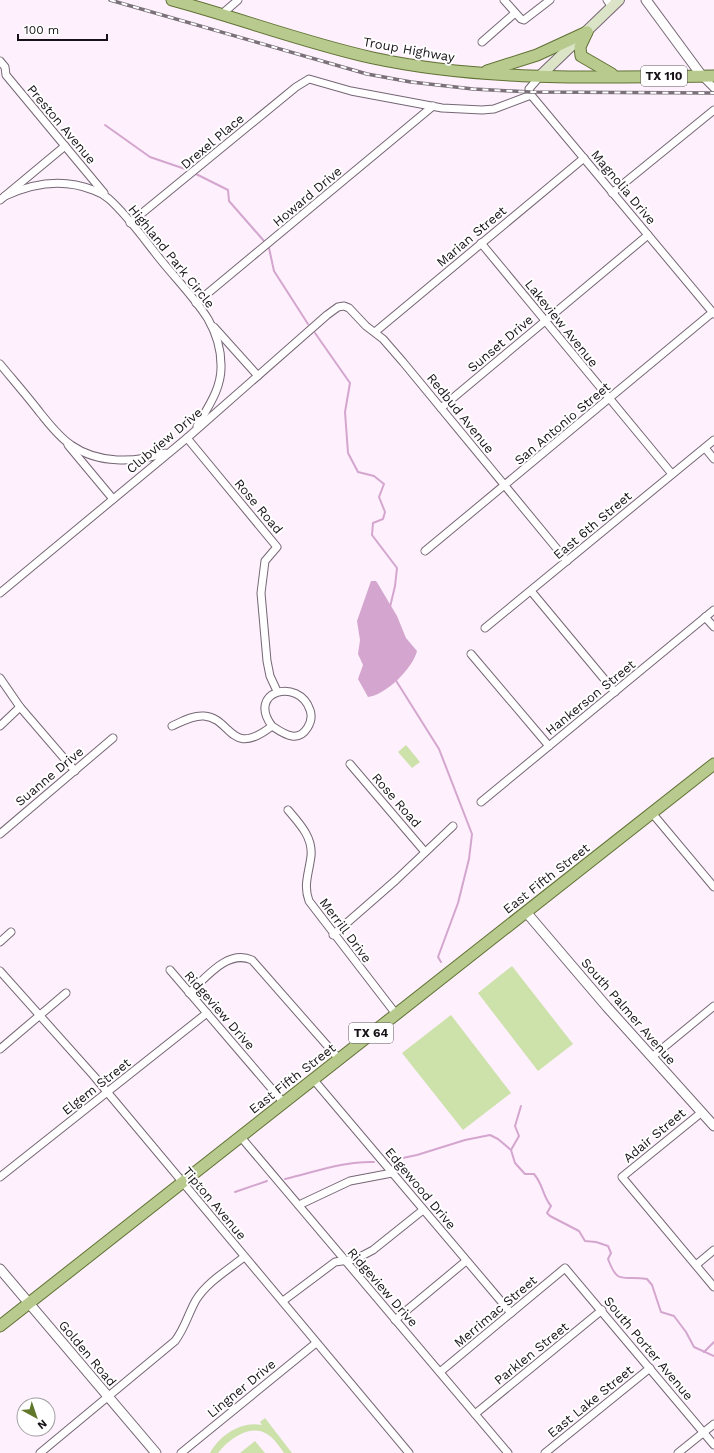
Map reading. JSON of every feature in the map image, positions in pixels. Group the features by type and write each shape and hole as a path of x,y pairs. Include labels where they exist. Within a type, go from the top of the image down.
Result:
{"main road":[{"name":"Troup Highway","path":"172,0 297,38 372,58 450,70 511,76 541,76"},
{"path":"541,76 587,32 613,2"},
{"path":"480,73 537,55 587,32"},
{"path":"587,32 580,47 581,56 615,76"},
{"name":"TX 110","path":"541,76 714,76"},
{"name":"East Fifth Street","path":"0,1326 28,1302 714,764"}],"street":[{"path":"222,14 238,0"},
{"path":"504,0 520,19 524,20 550,0"},
{"path":"646,0 692,60 702,76 714,88"},
{"path":"482,42 515,13"},
{"name":"Preston Avenue","path":"0,61 5,67 3,77 65,146 109,200"},
{"path":"433,106 488,109 505,105 531,94 529,89 541,76"},
{"name":"Drexel Place","path":"130,223 296,87 309,80 351,91 433,106"},
{"name":"Magnolia Drive","path":"531,94 544,113 584,158 713,313"},
{"name":"Howard Drive","path":"196,303 433,106"},
{"path":"612,193 714,110"},
{"path":"2,198 65,146"},
{"name":"Marian Street","path":"375,332 584,158"},
{"name":"Highland Park Circle","path":"2,198 29,187 61,182 92,189 109,200 130,223 196,303 208,319 217,341 221,372 215,395 193,432"},
{"name":"Sunset Drive","path":"441,408 648,235"},
{"name":"Lakeview Avenue","path":"481,243 672,474"},
{"name":"Redbud Avenue","path":"344,306 349,308 375,332 403,362 567,561"},
{"name":"Clubview Drive","path":"0,593 187,438 327,315 338,307 344,306"},
{"name":"San Antonio Street","path":"426,551 713,313"},
{"path":"208,319 258,376"},
{"path":"0,364 113,499"},
{"path":"59,435 78,449 110,460 144,459 170,452"},
{"name":"Rose Road","path":"187,438 277,547 267,556 265,561 261,593 267,661 277,691"},
{"name":"East 6th Street","path":"485,628 714,440"},
{"path":"705,448 714,459"},
{"path":"531,591 615,692"},
{"name":"Hankerson Street","path":"481,802 714,610"},
{"path":"705,617 714,627"},
{"path":"471,654 549,746"},
{"path":"0,678 20,706 75,770"},
{"path":"277,691 287,691 298,696 307,705 311,716 307,728 296,736 288,734 272,726 265,715 264,708 269,698 277,691"},
{"path":"0,726 20,706"},
{"path":"172,726 196,716 207,716 233,735 246,739 259,736 272,726"},
{"name":"Suanne Drive","path":"0,834 113,738"},
{"name":"Rose Road","path":"350,764 425,852"},
{"name":"Merrill Drive","path":"288,810 305,832 311,848 305,885 309,902 333,935 396,1014"},
{"path":"652,813 714,887"},
{"path":"333,935 396,880 453,826"},
{"name":"South Palmer Avenue","path":"526,912 607,1007 714,1126"},
{"path":"0,942 11,932"},
{"path":"189,993 226,961 232,958 245,957 256,964 339,1059"},
{"name":"Ridgeview Drive","path":"170,970 283,1102"},
{"name":"Tipton Avenue","path":"0,971 108,1093 409,1453"},
{"path":"0,1049 66,992"},
{"path":"652,1058 714,1006"},
{"name":"Elgem Street","path":"0,1177 108,1093 207,1013"},
{"name":"Edgewood Drive","path":"313,1079 511,1313"},
{"name":"Adair Street","path":"696,1265 622,1177 702,1112"},
{"name":"Ridgeview Drive","path":"240,1136 299,1205 344,1261 508,1453"},
{"path":"299,1205 350,1181 392,1173"},
{"path":"283,1301 335,1262 356,1259 373,1250 423,1210"},
{"path":"714,1250 696,1265 714,1287"},
{"path":"40,1453 175,1341 184,1327 197,1299 210,1284 244,1257"},
{"path":"395,1320 466,1261"},
{"name":"Merrimac Street","path":"440,1372 565,1268"},
{"name":"South Porter Avenue","path":"565,1268 602,1310 714,1445"},
{"name":"Golden Road","path":"0,1269 156,1453"},
{"name":"Parklen Street","path":"475,1414 602,1310"},
{"name":"Lingner Drive","path":"181,1453 316,1343"},
{"name":"East Lake Street","path":"545,1453 650,1368"},
{"path":"678,1453 703,1431 714,1424"}],"green space":[{"path":"406,745 420,762 412,768 398,752"},
{"path":"512,966 573,1044 538,1071 478,993"},
{"path":"451,1015 511,1093 463,1130 402,1053"},
{"path":"265,1418 292,1453 284,1453 270,1436 254,1430 240,1434 233,1438 218,1453 210,1453 219,1440 225,1435 239,1427 246,1425 262,1425 260,1422"},
{"path":"255,1441 265,1453 240,1453"}],"shaded area":[{"path":"371,581 376,581 378,584 397,616 406,638 417,651 410,665 398,680 383,691 368,697 358,679 363,665 358,654 360,640 357,621"}],"waterway":[{"path":"105,125 150,157 188,170"},
{"path":"196,174 228,190 229,201 264,241"},
{"path":"269,248 274,271 308,324"},
{"path":"315,333 350,383 345,412 348,453 358,472 374,476 384,484 379,497 385,512 383,519 373,523 372,535 397,568 395,586 390,607"},
{"path":"395,679 439,749 472,834 469,859 458,903 438,957 441,962"},
{"path":"511,1150 519,1136 515,1126 521,1106"},
{"path":"393,1160 417,1155 465,1140 490,1135 498,1139 511,1150 515,1163 525,1174 534,1174 537,1178 551,1206 547,1213 579,1231 585,1241 596,1242 608,1246 611,1253 608,1259 618,1276 622,1278 647,1279 652,1285 661,1312 674,1316 686,1332 694,1347 714,1356"},
{"path":"285,1179 341,1165 374,1162"},
{"path":"235,1192 267,1181"},
{"path":"704,1352 714,1342"}],"railway":[{"path":"110,0 367,74 411,82 473,89 530,92 714,93"}]}
